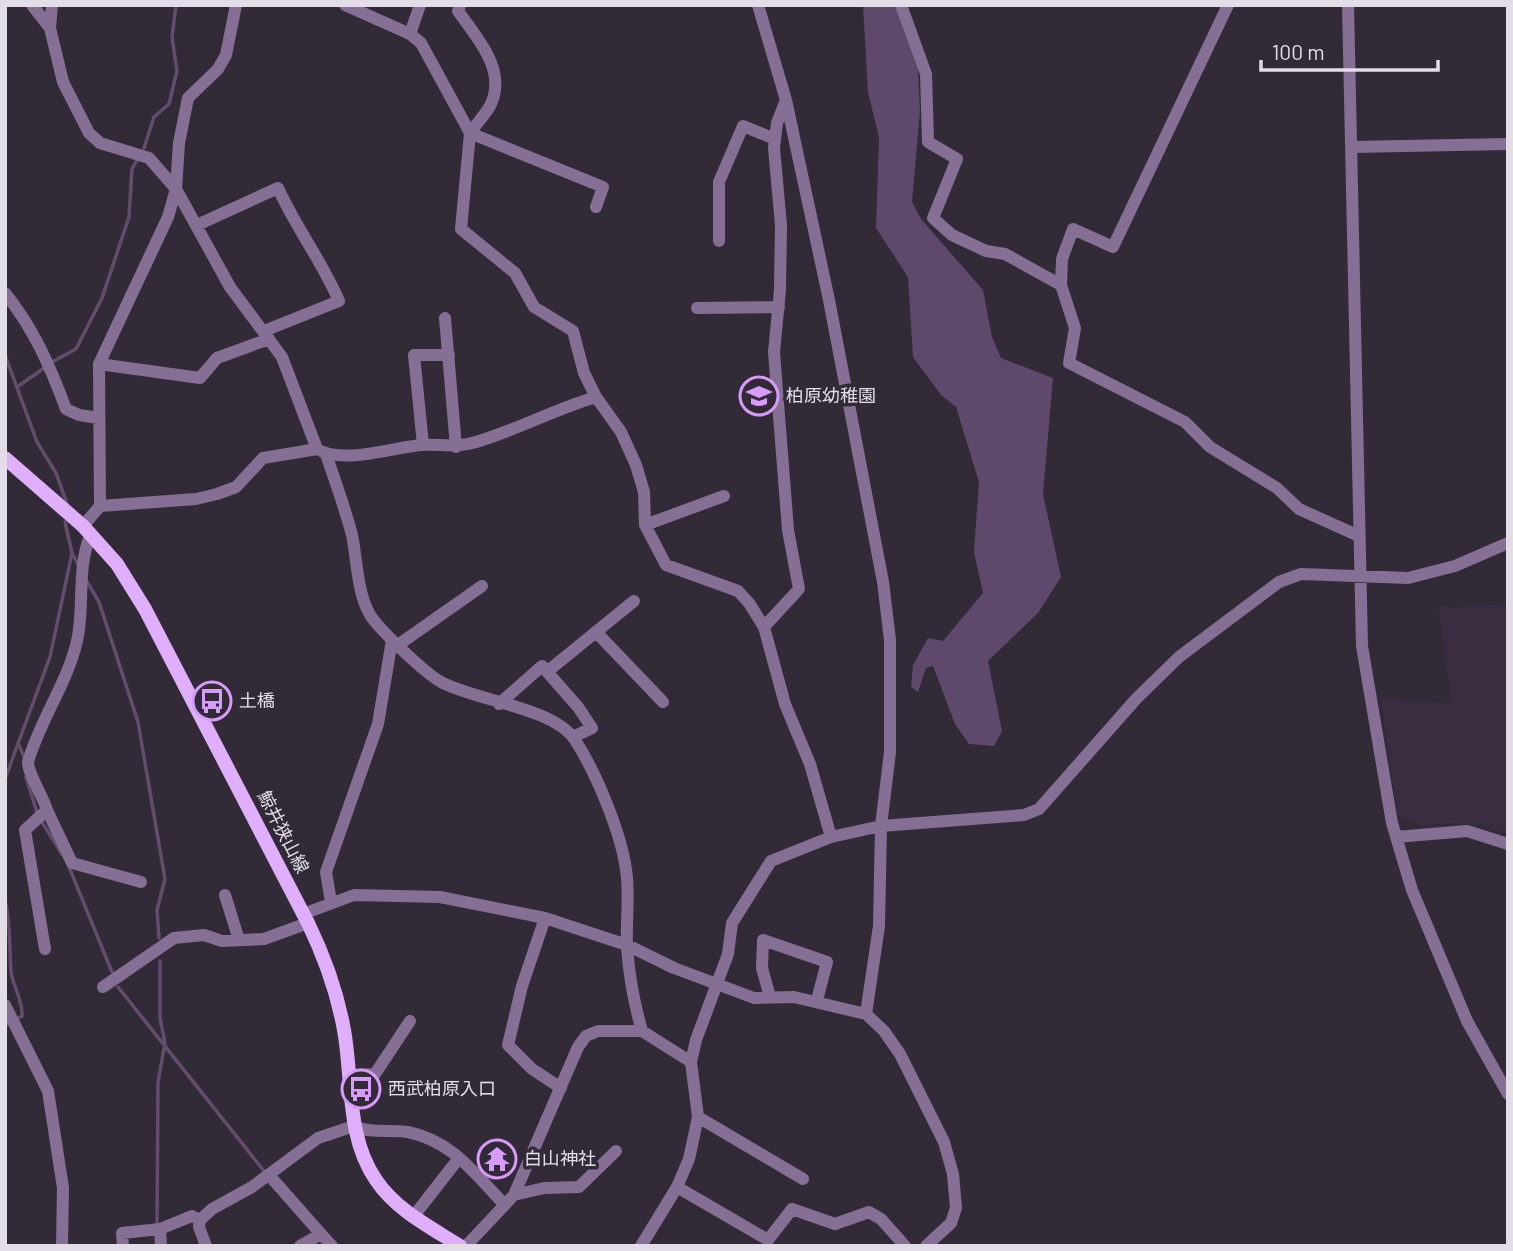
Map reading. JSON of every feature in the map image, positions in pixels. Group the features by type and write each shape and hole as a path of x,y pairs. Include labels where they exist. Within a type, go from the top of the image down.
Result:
{"main road":[{"name":"鯨井狭山線","path":"5,458 87,530 117,564 145,609 306,919 332,976 345,1032 354,1126 359,1148 377,1183 413,1217 460,1246"}],"street":[{"path":"32,5 50,28"},
{"path":"52,5 50,28 62,82 89,133 100,143 149,158 176,189 230,287 266,335 293,380 352,535 369,613 395,642 440,682 499,704 525,709 573,737 595,779 621,848 627,877 627,946 633,997 642,1031"},
{"path":"141,882 72,863 47,810 42,792 28,770 28,762 59,692 77,642 87,530 100,506 99,364 149,260 176,189 179,143 188,98 218,69 226,55 236,5"},
{"path":"345,5 410,34 421,43 470,133 603,187 596,207"},
{"path":"410,34 420,5"},
{"path":"460,5 458,11 491,58 495,87 490,105 470,133 461,229 515,273 534,307 573,331 584,373 596,397 621,432 636,465 644,492 645,525 666,565 738,591 764,626 785,704 810,764 831,837"},
{"path":"758,5 786,100 884,582 892,682 890,752 881,826 879,926 866,1014"},
{"path":"901,5 926,74 928,142 957,159 933,218 952,235 986,251 1005,254 1061,285"},
{"path":"1228,5 1113,247 1073,229 1062,259 1061,285 1075,328 1069,363 1185,422 1210,447 1277,488 1299,509 1359,536"},
{"path":"1348,5 1362,646 1396,837 1436,953 1467,1021 1508,1094"},
{"path":"764,626 799,589 788,530 774,352 779,307 781,225 775,139 777,123 786,100"},
{"path":"719,241 719,182 743,126 775,139"},
{"path":"1351,147 1508,144"},
{"path":"99,364 200,378 217,358 339,301 325,268 294,224 278,188 197,225"},
{"path":"5,293 29,323 48,358 66,409 79,415 99,418"},
{"path":"697,308 779,307"},
{"path":"445,318 456,447"},
{"path":"423,445 414,355 450,355"},
{"path":"100,506 196,499 217,494 236,487 263,458 322,452 369,454 423,445 456,447 596,397"},
{"path":"645,525 724,496"},
{"path":"641,1246 677,1187 689,1159 698,1117 691,1062 696,1040 719,984 728,954 732,923 771,861 831,837 881,826 1024,816 1039,809 1136,699 1179,657 1279,582 1301,574 1408,578 1455,566 1508,543"},
{"path":"331,902 326,872 378,724 395,642 482,586"},
{"path":"548,671 634,601"},
{"path":"596,632 663,702"},
{"path":"499,704 541,666 579,707 592,728 573,737"},
{"path":"45,949 25,830 47,810"},
{"path":"1396,837 1467,831 1508,844"},
{"path":"225,895 239,940"},
{"path":"103,987 174,938 204,935 222,941 264,939 306,919 331,902 354,895 440,897 545,918 627,946 674,968 754,998 817,1000 866,1014 884,1031 900,1054 944,1142 953,1174 956,1208 950,1223 926,1246"},
{"path":"545,918 522,986 508,1045 532,1069 561,1088"},
{"path":"770,997 762,968 763,940 827,962 817,1000"},
{"path":"10,1014 44,1082 52,1108 63,1188 62,1246"},
{"path":"350,1076 375,1074 410,1021"},
{"path":"466,1246 509,1199 578,1047 586,1036 598,1031 642,1031 691,1062"},
{"path":"698,1117 803,1179"},
{"path":"206,1246 199,1227 200,1220 269,1175 318,1138 354,1126 366,1132 383,1129 430,1137 509,1199"},
{"path":"509,1199 544,1188 579,1187 616,1151"},
{"path":"413,1217 460,1158"},
{"path":"269,1175 332,1246"},
{"path":"677,1187 768,1240 792,1209 835,1224 869,1212 881,1219 905,1246"},
{"path":"123,1246 122,1233 160,1229 192,1216 200,1220"},
{"path":"160,1229 162,1246"},
{"path":"300,1246 321,1234"}],"shaded area":[{"path":"863,5 896,5 918,70 920,111 912,202 921,219 983,290 992,337 1001,358 1053,378 1043,494 1061,577 1038,613 988,661 1002,731 994,746 969,744 955,724 933,666 926,668 918,692 911,687 913,665 928,638 943,641 983,593 974,552 979,482 956,407 941,395 913,357 908,277 876,228 879,138 868,92"},
{"path":"1484,604 1508,606 1508,834 1484,825 1442,823 1422,826 1397,815 1381,697 1452,704 1438,605 1454,608"}],"waterway":[{"path":"144,148 154,117 169,104 177,71 172,37 176,5"},
{"path":"52,362 76,349 102,298 129,217 132,169 137,160"},
{"path":"5,355 37,442 56,473 67,504"},
{"path":"17,387 47,366"},
{"path":"65,522 72,553 79,566"},
{"path":"5,779 50,657 72,553"},
{"path":"86,580 99,602 138,722 165,879 157,910 159,938"},
{"path":"18,743 25,759"},
{"path":"26,777 38,816"},
{"path":"40,819 62,854"},
{"path":"69,867 112,972"},
{"path":"5,899 11,972 22,1016 5,1026"},
{"path":"157,1224 158,1082 165,1043 160,1018 160,961"},
{"path":"118,987 264,1171"}],"place":[{"name":"柏原幼稚園","path":"759,396"},
{"name":"土橋","path":"212,701"},
{"name":"西武柏原入口","path":"361,1089"},
{"name":"白山神社","path":"497,1159"}]}
